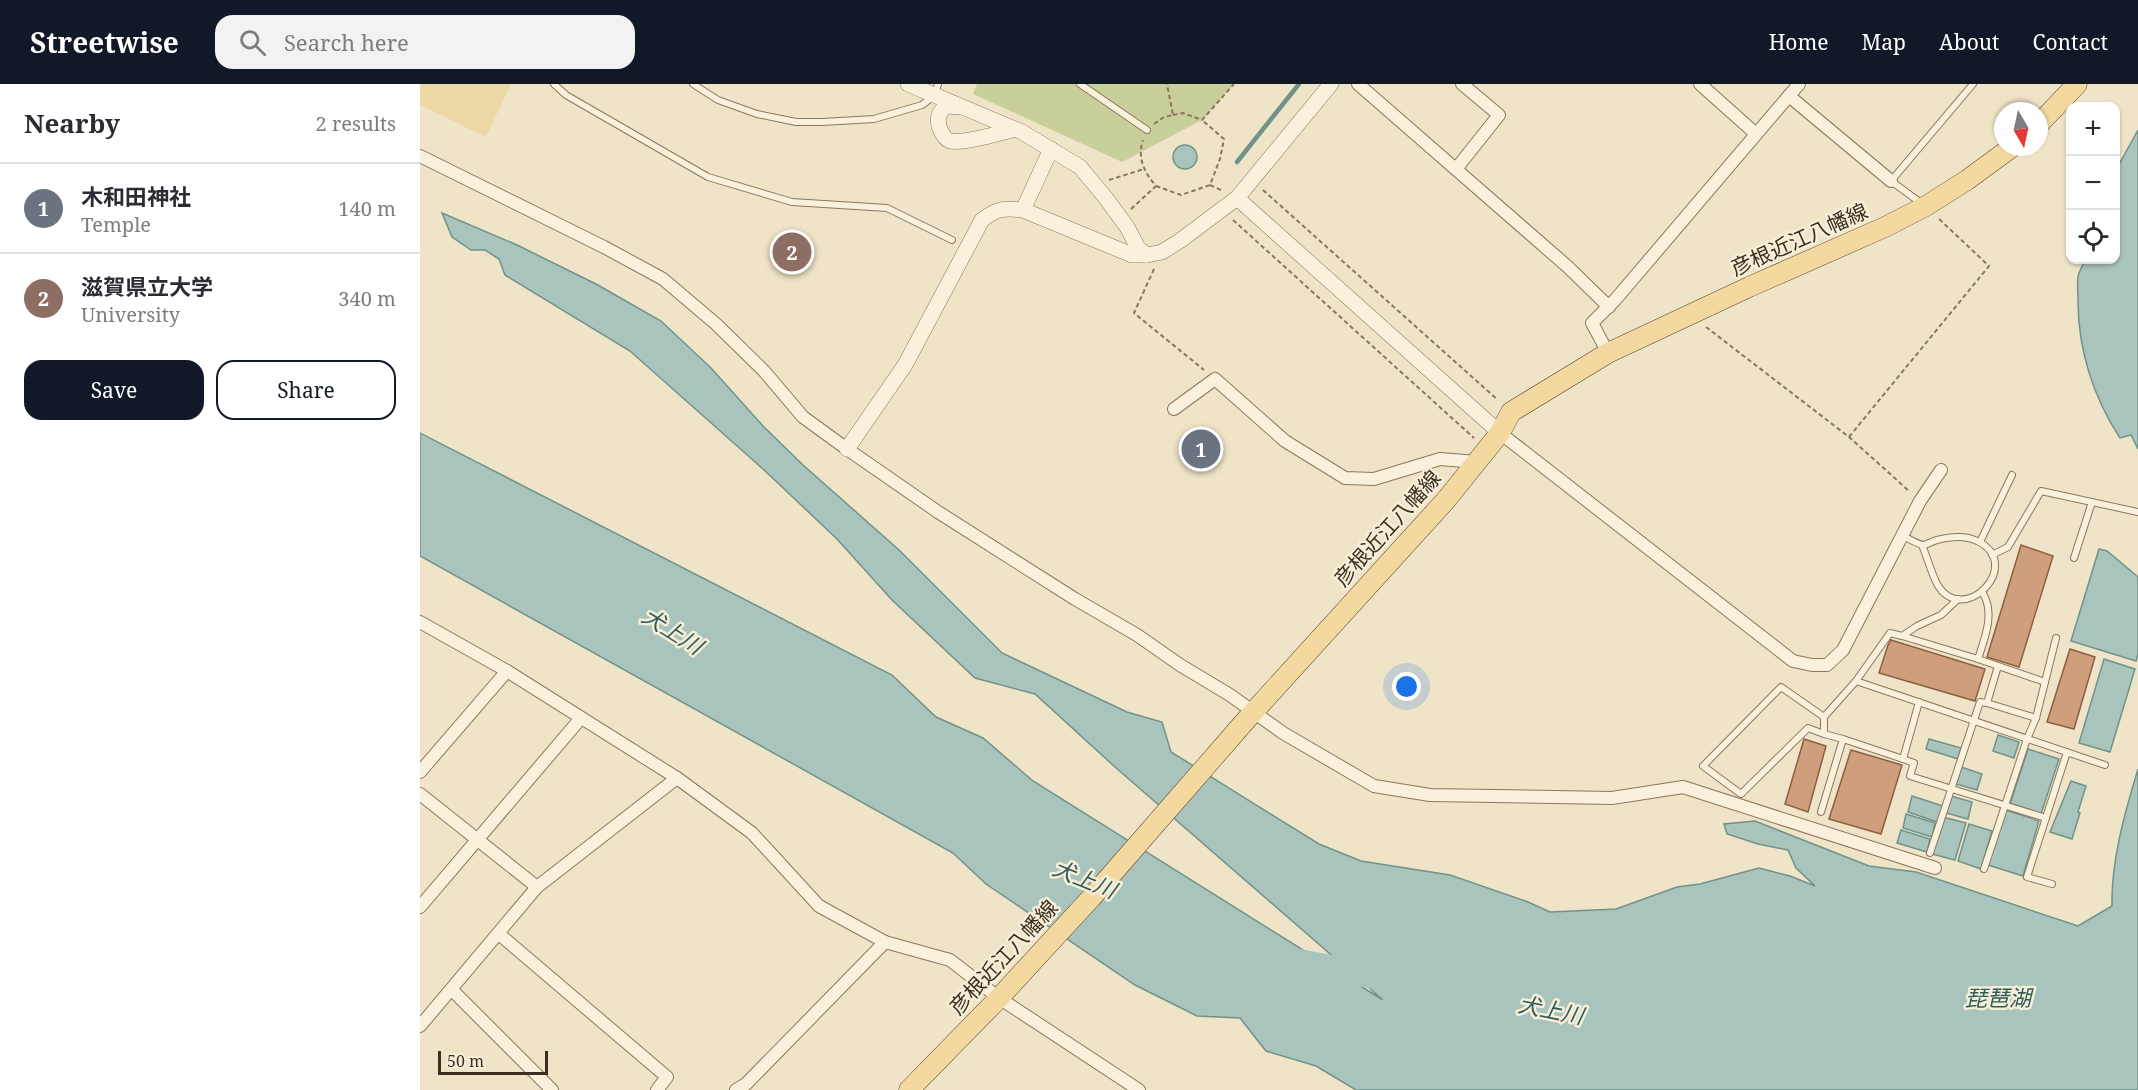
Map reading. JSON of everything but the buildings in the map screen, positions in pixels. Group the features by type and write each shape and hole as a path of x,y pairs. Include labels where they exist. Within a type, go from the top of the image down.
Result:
{"main road":[{"path":"2048,115 2078,84"},
{"name":"彦根近江八幡線","path":"909,1090 1091,898 1250,715 1446,500 1500,434 1511,412 1608,353 1885,227 1926,206 1999,156"}],"street":[{"path":"908,84 937,90 963,107 1015,129 1080,167 1127,228 1138,248 1155,253"},
{"path":"847,449 905,365 982,220 1005,208 1023,210 1132,255 1155,253 1237,198 1331,84"},
{"path":"1358,84 1568,267 1609,307"},
{"path":"1456,169 1499,116 1462,84"},
{"path":"1700,84 1756,134"},
{"path":"1608,353 1592,323 1609,307 1799,84"},
{"path":"1789,96 1891,180"},
{"path":"963,107 946,106 940,111 938,118 941,132 951,141 969,140 1015,129"},
{"path":"1023,210 1051,149"},
{"path":"420,156 604,247 663,279 716,324 764,371 803,417 847,449 938,512 1075,599 1137,635 1250,715 1374,786 1430,795 1612,798 1683,787 1935,868"},
{"path":"1237,198 1500,434 1793,661 1827,665 1843,650 1920,501 1941,470"},
{"path":"1174,409 1215,379 1285,441 1345,478 1374,479 1440,459 1482,456"},
{"path":"420,622 507,671 677,778 752,833 819,906 885,942 950,960 1005,991 1139,1090"},
{"path":"420,772 507,671"},
{"path":"420,907 581,718"},
{"path":"420,1026 537,887 677,778"},
{"path":"420,794 537,887"},
{"path":"499,933 667,1077 657,1090"},
{"path":"736,1090 746,1084 885,942"},
{"path":"452,990 552,1090"}],"lane":[{"path":"554,84 566,95 708,177 792,202 887,208 952,240"},
{"path":"693,84 718,100 756,114 796,122 874,119 922,105 937,90"},
{"path":"1080,84 1147,130"},
{"path":"1926,206 1891,180 1972,84"},
{"path":"1980,542 2012,475"},
{"path":"1992,555 2008,547 2042,491 2138,512"},
{"path":"2074,558 2092,502"},
{"path":"1902,535 1922,545 1954,537 1980,542 1988,547 1996,563 1992,579 1983,593 1971,598 1958,599 1946,593 1937,584 1922,545"},
{"path":"1978,659 1987,630 1989,604 1983,593"},
{"path":"1902,636 1941,615 1958,599"},
{"path":"1824,734 1824,717 1856,681 1890,633 2045,682"},
{"path":"1984,868 2036,718 2056,638"},
{"path":"1987,703 1998,666"},
{"path":"1856,681 2105,765"},
{"path":"1824,717 1781,687 1703,766 1741,794 1808,728 1914,763 1910,776 2046,818"},
{"path":"1903,759 1919,702"},
{"path":"1930,853 1980,702 2036,718"},
{"path":"1821,812 1843,739"},
{"path":"2052,884 2027,877 2067,752"}],"path":[{"path":"1167,84 1173,115"},
{"path":"1202,120 1234,84"},
{"path":"1183,113 1202,120 1224,139 1220,159 1210,185 1181,195 1156,186 1144,169 1140,151 1147,130 1164,117 1183,113"},
{"path":"1094,184 1144,169"},
{"path":"1251,180 1511,412"},
{"path":"1129,212 1156,186"},
{"path":"1849,437 1989,266 1926,206"},
{"path":"1222,209 1482,456"},
{"path":"1155,253 1134,313 1215,379"},
{"path":"1689,315 1849,437 1920,501"}],"green space":[{"path":"977,84 1234,84 1202,120 1122,162 973,94"}],"sand":[{"path":"420,84 511,84 486,137 420,105"}],"water":[{"path":"2138,130 2138,449 2131,435 2120,438 2102,406 2084,355 2079,319 2078,286 2083,264 2120,264 2120,163"},
{"path":"1185,145 1193,149 1197,157 1193,165 1185,169 1177,165 1173,157 1177,149"},
{"name":"琵琶湖","path":"442,213 517,245 596,284 661,321 711,368 763,426 803,465 899,550 1002,653 1127,712 1162,722 1171,752 1319,844 1361,861 1450,875 1550,912 1616,909 1677,887 1700,884 1759,868 1790,876 1815,886 1796,868 1788,850 1758,844 1727,834 1724,824 1755,821 1869,866 1916,872 2078,926 2112,906 2116,854 2138,769 2138,1090 1356,1090 1316,1066 1266,1051 1240,1018 1197,1016 1135,985 986,884 953,853 420,556 420,433 892,675 936,717 983,738 1033,781 1383,1000 1115,767 1035,694 975,678 892,600 837,539 763,469 630,351 505,275 499,259 485,250 471,250 452,237"},
{"path":"2099,549 2107,551 2138,577 2138,654 2136,661 2071,641"},
{"path":"2104,659 2135,669 2110,752 2079,743"},
{"path":"1998,735 2019,742 2014,758 1993,751"},
{"path":"1929,739 1961,748 1958,759 1926,749"},
{"path":"2028,749 2059,759 2041,814 2010,804"},
{"path":"1961,767 1982,774 1977,790 1956,784"},
{"path":"2071,781 2086,786 2072,839 2050,832"},
{"path":"1912,796 1943,806 1937,822 1908,812"},
{"path":"1951,796 1972,802 1968,819 1946,813"},
{"path":"2006,810 2039,821 2023,876 1988,865"},
{"path":"1906,814 1935,823 1932,837 1903,828"},
{"path":"1943,817 1966,823 1955,860 1932,854"},
{"path":"1969,824 1992,831 1981,869 1958,861"},
{"path":"1901,830 1930,839 1927,852 1897,843"}],"waterway":[{"path":"1237,162 1299,84"},
{"name":"犬上川","path":"1299,962 1384,978"}],"place":[{"name":"滋賀県立大学","path":"792,252"},
{"name":"木和田神社","path":"1201,449"}]}
